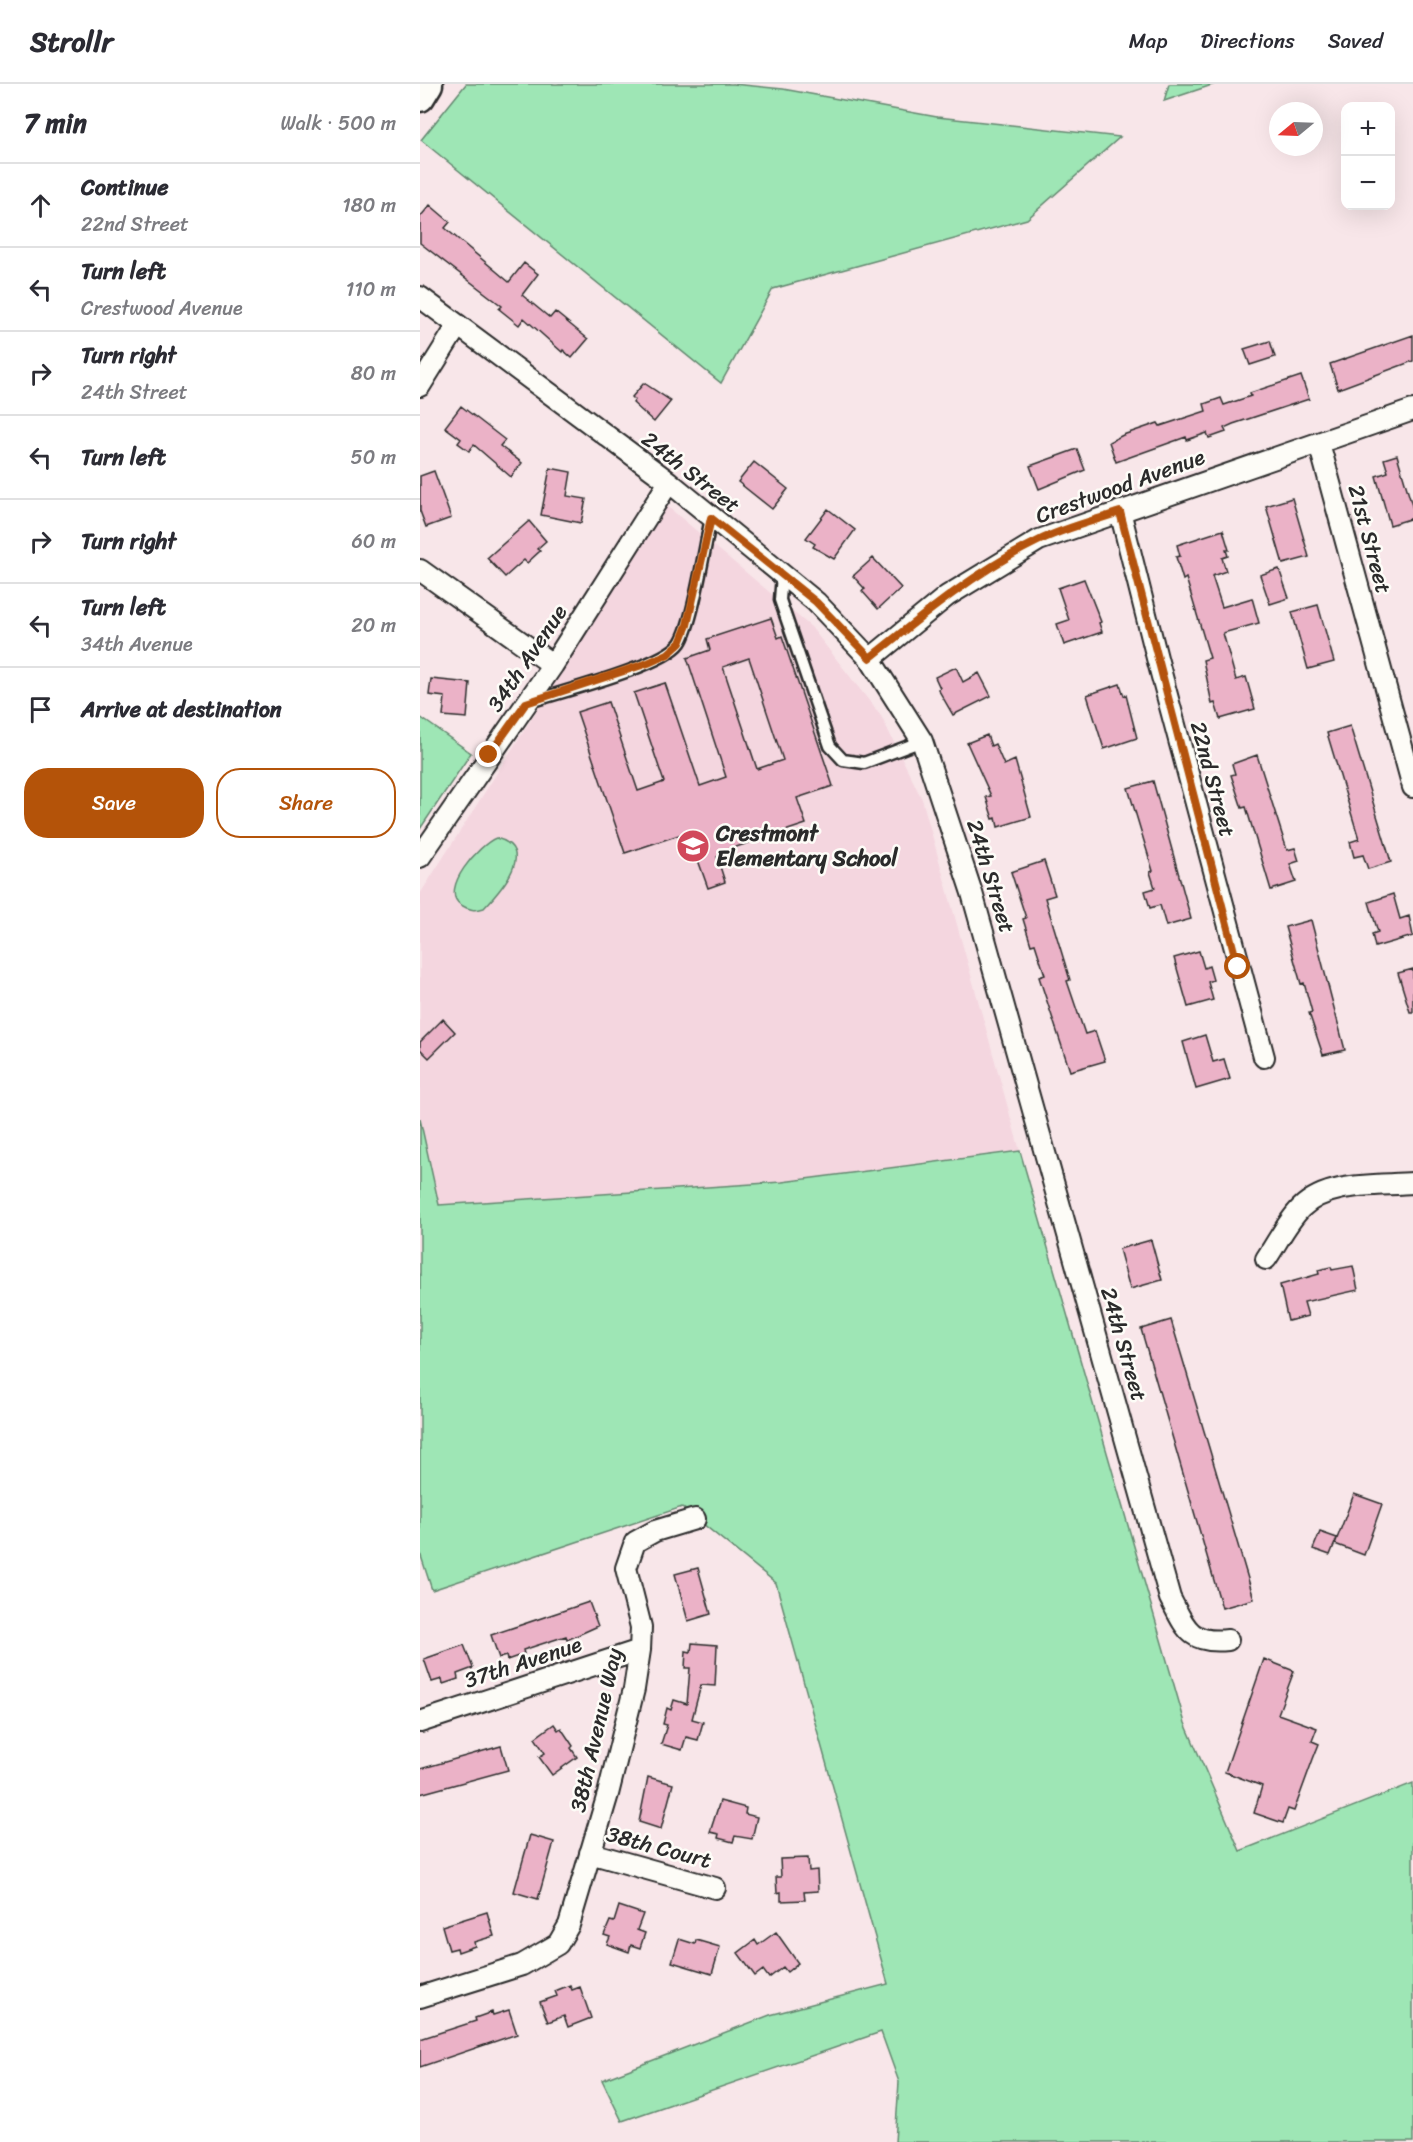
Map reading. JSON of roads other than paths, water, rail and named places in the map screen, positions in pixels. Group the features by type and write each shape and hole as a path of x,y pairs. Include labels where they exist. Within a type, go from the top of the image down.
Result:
{"main road":[{"path":"420,97 428,84"}],"street":[{"name":"24th Street","path":"420,297 669,482 816,602 870,658 922,741 972,893 1170,1598 1188,1633 1209,1642 1228,1640"},
{"path":"420,386 458,325"},
{"name":"Crestwood Avenue","path":"870,658 947,596 1039,540 1413,410"},
{"name":"21st Street","path":"1319,443 1413,787"},
{"name":"34th Avenue","path":"420,857 553,666 669,482"},
{"name":"22nd Street","path":"1120,512 1156,658 1264,1057"},
{"path":"420,570 553,666"},
{"path":"1266,1259 1299,1210 1314,1197 1333,1190 1413,1183"},
{"name":"38th Avenue Way","path":"420,1997 522,1965 558,1944 569,1925 627,1721 640,1650 637,1606 626,1568 635,1542 655,1531 695,1519"},
{"name":"37th Avenue","path":"420,1722 640,1650"},
{"name":"38th Court","path":"590,1853 715,1888"}],"lane":[{"path":"526,703 648,663 668,654 680,643 687,625 711,518"},
{"path":"782,575 780,600 830,746 843,760 864,764 922,741"}],"place":[{"name":"Crestmont Elementary School","path":"693,846"}]}
